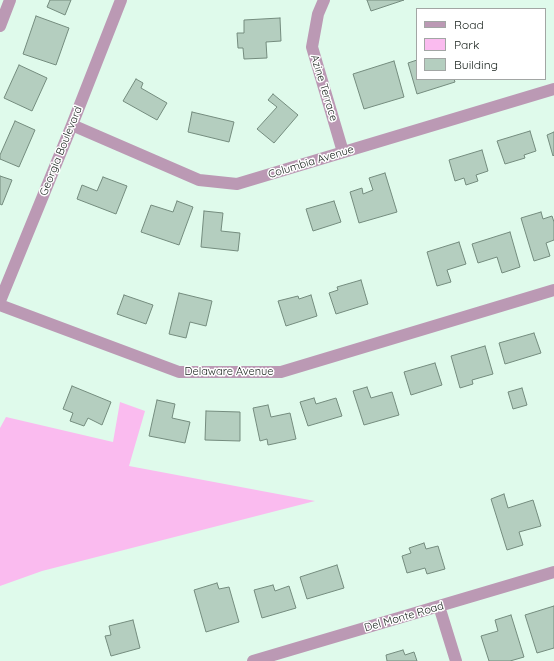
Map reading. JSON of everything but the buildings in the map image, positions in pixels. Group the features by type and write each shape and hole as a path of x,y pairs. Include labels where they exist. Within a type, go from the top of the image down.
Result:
{"street":[{"path":"0,26 10,0"},
{"name":"Georgia Boulevard","path":"0,301 72,125 120,0"},
{"name":"Azine Terrace","path":"324,0 318,14 312,47 343,152"},
{"name":"Columbia Avenue","path":"72,125 199,180 237,184 554,89"},
{"name":"Delaware Avenue","path":"0,305 179,372 281,372 554,290"},
{"name":"Del Monte Road","path":"254,661 554,572"},
{"path":"439,606 456,661"}],"green space":[{"path":"120,402 145,411 129,466 315,501 42,571 0,586 0,428 6,417 113,442"}]}
